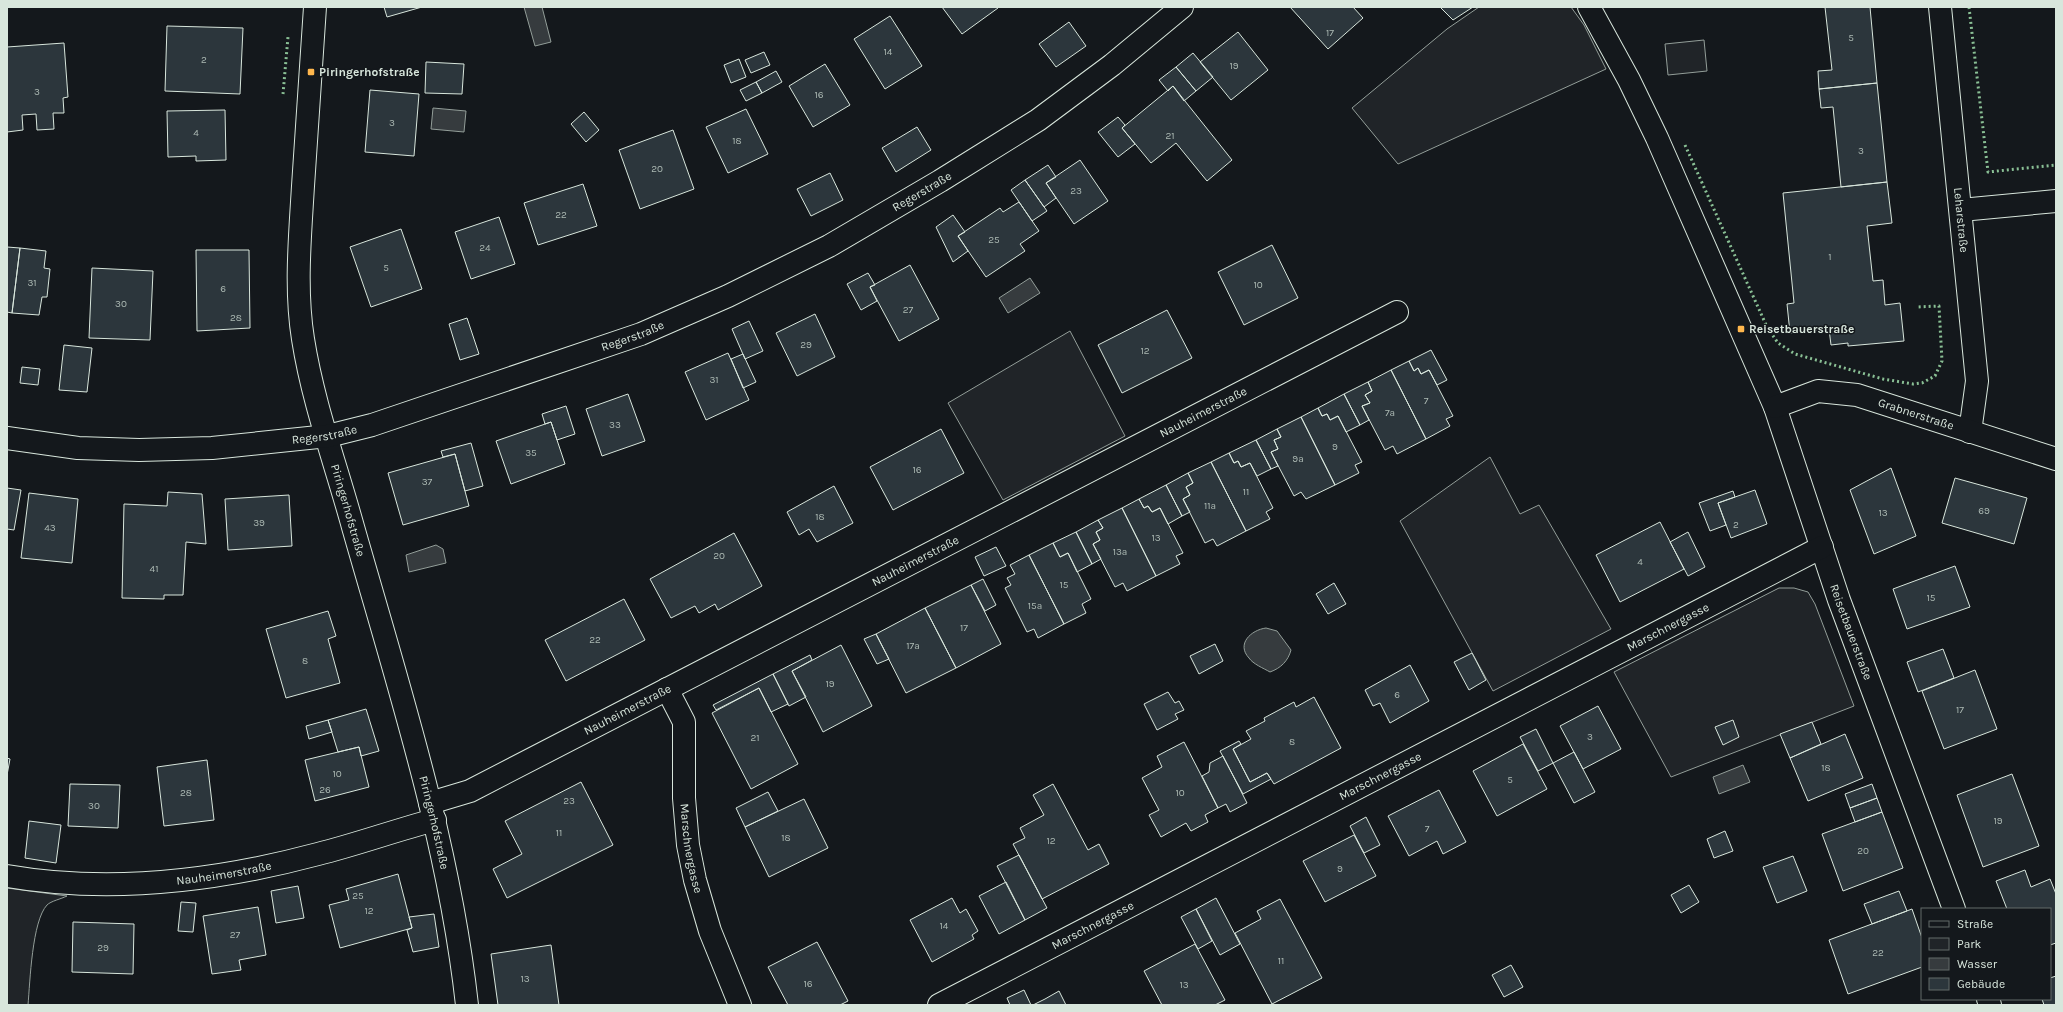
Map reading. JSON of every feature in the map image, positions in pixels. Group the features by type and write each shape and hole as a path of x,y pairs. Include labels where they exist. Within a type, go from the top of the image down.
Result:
{"street":[{"name":"Piringerhofstraße","path":"315,7 299,244 299,290 303,338 314,392 328,436 432,811 450,887 467,1005"},
{"name":"Regerstraße","path":"7,438 78,448 139,450 212,448 328,436 372,425 635,336 728,296 835,242 940,181 1038,120 1112,65 1182,7"},
{"name":"Reisetbauerstraße","path":"1590,7 1629,80 1657,138 1775,407 1839,600 1954,908"},
{"name":"Leharstraße","path":"1940,7 1977,381 1970,432"},
{"path":"1961,210 2056,201"},
{"name":"Nauheimerstraße","path":"7,876 66,884 105,886 190,879 257,869 319,854 432,811 667,688 1397,312"},
{"name":"Grabnerstraße","path":"1775,407 1818,391 1857,396 2056,459"},
{"name":"Marschnergasse","path":"939,1005 1822,547"},
{"name":"Marschnergasse","path":"667,688 684,722 684,798 688,844 695,880 710,931 740,1005"}],"green space":[{"path":"1479,7 1571,7 1584,25 1606,69 1398,164 1352,108 1447,29"},
{"path":"1704,40 1707,71 1668,75 1665,44"},
{"path":"1070,331 1125,436 1003,500 948,403"},
{"path":"1490,457 1520,514 1539,505 1611,629 1493,691 1400,521"},
{"path":"1779,588 1794,588 1808,592 1815,604 1854,706 1671,777 1614,672"},
{"path":"7,888 67,896 47,905 38,924 31,967 28,1005 7,1005"}],"water":[{"path":"524,7 542,7 551,42 535,46"},
{"path":"433,108 466,111 464,132 431,129"},
{"path":"1030,278 1040,293 1008,313 999,298"},
{"path":"436,545 443,549 446,563 409,572 406,555"},
{"path":"1266,628 1277,631 1291,650 1284,664 1270,672 1258,666 1251,660 1245,653 1244,648 1247,638 1260,629"},
{"path":"1743,765 1750,782 1719,794 1713,777"}],"building":[{"path":"384,7 422,7 387,17"},
{"path":"942,7 997,7 998,8 962,34"},
{"path":"1290,7 1353,7 1363,18 1328,49"},
{"path":"1440,7 1473,7 1453,20"},
{"path":"1825,7 1870,7 1877,83 1819,89 1818,71 1832,70"},
{"path":"890,16 922,66 885,89 854,39"},
{"path":"1069,22 1086,46 1056,67 1039,44"},
{"path":"167,26 243,28 240,94 165,91"},
{"path":"1238,32 1268,70 1231,100 1200,62"},
{"path":"64,43 68,97 63,98 64,113 53,113 54,129 37,130 36,114 22,115 23,130 7,132 7,47"},
{"path":"764,52 770,65 751,73 745,60"},
{"path":"1193,53 1213,77 1196,91 1176,67"},
{"path":"739,59 746,77 731,83 724,65"},
{"path":"426,62 464,64 462,94 425,93"},
{"path":"825,64 850,105 813,127 789,86"},
{"path":"1176,67 1196,91 1184,101 1173,86 1168,91 1159,80"},
{"path":"776,71 782,82 762,93 756,82"},
{"path":"756,82 762,93 746,101 740,90"},
{"path":"1877,83 1887,182 1841,187 1833,107 1821,108 1819,89"},
{"path":"1173,86 1232,160 1207,181 1176,143 1151,163 1122,128"},
{"path":"370,90 419,94 414,156 365,152"},
{"path":"746,109 768,154 728,173 706,127"},
{"path":"225,110 226,160 196,161 196,156 168,157 167,111"},
{"path":"584,112 599,130 586,142 571,124"},
{"path":"1118,117 1125,125 1122,128 1135,144 1118,157 1098,132"},
{"path":"917,127 931,150 896,172 882,148"},
{"path":"673,130 694,189 640,209 619,150"},
{"path":"1080,160 1108,201 1074,224 1046,183"},
{"path":"1048,165 1056,177 1046,183 1056,198 1044,207 1025,180"},
{"path":"830,173 843,200 811,216 797,189"},
{"path":"1025,180 1047,211 1032,221 1011,190"},
{"path":"1887,182 1892,223 1867,226 1873,281 1883,280 1885,305 1900,303 1904,341 1848,346 1848,343 1831,345 1829,329 1790,333 1787,304 1794,303 1783,193"},
{"path":"583,184 597,226 538,245 524,203"},
{"path":"1019,202 1039,231 1020,244 1025,251 986,277 958,236 1000,208 1003,212"},
{"path":"953,215 965,232 958,236 968,251 953,262 936,227"},
{"path":"499,217 515,264 471,279 455,232"},
{"path":"401,229 422,289 371,307 350,247"},
{"path":"1272,245 1298,298 1244,325 1218,272"},
{"path":"7,247 20,248 12,313 7,312"},
{"path":"20,248 46,251 44,268 50,269 47,297 42,297 39,315 12,313"},
{"path":"196,250 249,250 250,328 197,331"},
{"path":"910,265 939,319 899,341 870,287"},
{"path":"92,268 153,271 150,340 89,338"},
{"path":"868,273 875,285 870,287 877,301 861,310 847,284"},
{"path":"1167,310 1192,358 1122,393 1098,345"},
{"path":"815,314 835,357 797,376 776,333"},
{"path":"467,318 479,354 460,360 449,324"},
{"path":"749,321 763,351 745,359 732,329"},
{"path":"64,345 92,348 87,392 59,390"},
{"path":"1431,350 1447,380 1437,385 1429,370 1421,374 1418,368 1414,371 1409,361"},
{"path":"728,353 749,400 706,420 685,372"},
{"path":"743,354 756,382 743,388 731,359"},
{"path":"1409,361 1414,371 1418,368 1421,374 1429,370 1453,416 1446,419 1450,426 1426,439 1391,370"},
{"path":"22,367 40,369 38,385 20,383"},
{"path":"1391,370 1426,439 1397,454 1393,446 1385,450 1362,406 1370,403 1365,395 1372,391 1368,382"},
{"path":"1368,382 1372,391 1365,395 1370,403 1362,406 1369,420 1360,425 1344,394"},
{"path":"628,394 645,441 602,456 586,409"},
{"path":"1344,394 1360,425 1346,432 1338,416 1330,420 1327,414 1322,416 1318,408"},
{"path":"566,406 575,434 557,440 551,422 545,424 542,414"},
{"path":"1318,408 1322,416 1327,414 1330,420 1338,416 1362,462 1355,465 1359,473 1335,485 1301,417"},
{"path":"1301,417 1335,485 1306,499 1301,492 1294,496 1271,452 1278,449 1274,440 1281,437 1277,429"},
{"path":"551,422 565,464 511,484 496,441"},
{"path":"941,429 964,473 893,510 870,467"},
{"path":"1277,429 1281,437 1274,440 1278,449 1271,452 1278,466 1271,469 1256,440"},
{"path":"1256,440 1271,469 1257,476 1250,463 1241,467 1238,461 1234,463 1229,453"},
{"path":"471,443 483,486 465,491 455,454 443,457 441,451"},
{"path":"1229,453 1234,463 1238,461 1241,467 1250,463 1273,508 1266,512 1270,519 1246,531 1211,462"},
{"path":"455,454 469,506 403,525 388,473"},
{"path":"1211,462 1246,531 1217,546 1213,539 1205,543 1183,499 1190,495 1186,487 1193,483 1188,473"},
{"path":"1891,468 1916,536 1874,554 1850,490"},
{"path":"1188,473 1193,483 1186,487 1190,495 1183,499 1190,512 1182,516 1166,485"},
{"path":"1955,478 2027,498 2014,544 1942,523"},
{"path":"1166,485 1182,516 1168,524 1160,508 1152,512 1148,506 1144,508 1139,499"},
{"path":"834,486 853,523 817,542 809,529 799,535 787,512"},
{"path":"7,488 21,490 14,530 7,529"},
{"path":"1755,490 1767,524 1731,538 1718,503"},
{"path":"1733,491 1735,497 1718,503 1726,525 1710,531 1699,503"},
{"path":"168,492 202,494 206,544 186,542 183,595 164,595 164,599 122,598 124,504 167,506"},
{"path":"29,493 78,499 72,563 21,558"},
{"path":"289,495 292,546 228,550 225,499"},
{"path":"1139,499 1144,508 1148,506 1152,512 1160,508 1183,553 1176,556 1180,564 1156,576 1122,508"},
{"path":"1122,508 1156,576 1127,591 1123,583 1115,587 1093,544 1100,540 1096,532 1103,528 1098,520"},
{"path":"1098,520 1103,528 1096,532 1100,540 1093,544 1101,559 1092,564 1076,532"},
{"path":"1660,522 1684,569 1620,602 1596,555"},
{"path":"1076,532 1092,564 1077,572 1068,553 1060,557 1053,543"},
{"path":"1688,532 1705,567 1688,576 1670,542"},
{"path":"734,533 762,586 718,610 715,604 699,613 695,606 671,618 650,579"},
{"path":"1053,543 1060,557 1068,553 1091,599 1082,604 1086,613 1064,624 1029,555"},
{"path":"996,547 1006,566 984,576 975,557"},
{"path":"1029,555 1064,624 1038,638 1034,629 1027,632 1005,588 1011,585 1007,578 1015,574 1010,565"},
{"path":"1955,566 1970,607 1907,629 1893,589"},
{"path":"983,579 996,605 985,611 971,585"},
{"path":"1334,583 1346,604 1328,614 1316,594"},
{"path":"971,585 1001,644 956,668 925,608"},
{"path":"624,599 645,640 566,681 545,640"},
{"path":"925,608 956,668 906,693 876,634"},
{"path":"328,611 336,636 328,639 340,683 286,698 266,629"},
{"path":"876,634 889,659 877,664 864,639"},
{"path":"1215,644 1223,661 1199,674 1190,656"},
{"path":"841,645 872,706 823,732 792,671"},
{"path":"1943,649 1954,678 1918,692 1907,662"},
{"path":"1472,653 1486,680 1469,690 1454,662"},
{"path":"810,655 812,660 792,671 806,697 789,706 773,674"},
{"path":"1410,665 1429,701 1390,723 1380,703 1373,706 1365,690"},
{"path":"1975,670 1997,729 1944,749 1922,691"},
{"path":"773,674 788,704 771,712 759,688 716,710 713,705"},
{"path":"759,688 798,764 751,789 712,713"},
{"path":"1168,692 1175,703 1179,701 1184,710 1175,714 1178,719 1157,730 1144,704"},
{"path":"1314,697 1341,748 1274,784 1267,773 1250,782 1233,749 1251,739 1246,731 1265,721 1264,718 1294,702 1296,707"},
{"path":"1598,706 1621,749 1583,769 1560,726"},
{"path":"366,709 379,751 361,756 359,747 338,752 328,720"},
{"path":"328,720 332,732 309,739 306,726"},
{"path":"1733,720 1739,737 1723,745 1715,727"},
{"path":"1812,722 1821,744 1790,758 1780,734"},
{"path":"1536,729 1553,763 1538,771 1520,737"},
{"path":"1845,734 1863,778 1808,801 1790,758"},
{"path":"1239,741 1241,744 1233,749 1250,782 1267,773 1271,779 1243,794 1220,751"},
{"path":"1184,742 1218,808 1205,815 1208,822 1191,831 1186,823 1161,837 1149,815 1159,810 1142,778 1162,767 1157,756"},
{"path":"1523,744 1547,789 1497,816 1473,771"},
{"path":"359,747 369,787 315,801 305,760"},
{"path":"1574,752 1595,792 1574,803 1553,763"},
{"path":"1223,756 1247,803 1230,812 1226,804 1218,808 1202,776 1209,772 1210,763"},
{"path":"7,758 10,759 7,775"},
{"path":"207,760 214,820 164,826 157,767"},
{"path":"2012,774 2039,846 1983,867 1957,795"},
{"path":"581,782 613,845 507,898 493,869 522,854 505,821"},
{"path":"70,784 120,785 118,828 68,826"},
{"path":"1053,784 1088,850 1099,844 1109,864 1042,899 1013,844 1025,838 1020,828 1044,815 1033,795"},
{"path":"1872,784 1877,798 1850,808 1845,794"},
{"path":"1439,790 1466,842 1443,854 1437,841 1409,856 1388,816"},
{"path":"768,792 778,811 745,827 736,808"},
{"path":"1877,798 1882,812 1855,822 1850,808"},
{"path":"804,799 828,848 769,877 745,827"},
{"path":"1882,812 1903,868 1843,891 1822,834"},
{"path":"1366,817 1380,845 1364,853 1350,826"},
{"path":"29,821 61,825 56,863 25,858"},
{"path":"1725,831 1733,851 1714,858 1707,839"},
{"path":"1354,835 1376,876 1325,902 1303,861"},
{"path":"1019,855 1047,908 1025,920 997,866"},
{"path":"1793,856 1807,891 1777,903 1763,867"},
{"path":"2025,870 2031,887 2050,879 2056,894 2056,943 2051,945 2051,908 2007,908 1996,881"},
{"path":"398,874 412,928 340,948 329,905 349,900 346,889"},
{"path":"1006,882 1025,920 999,934 979,896"},
{"path":"1689,885 1699,902 1681,913 1671,895"},
{"path":"298,886 304,918 276,923 271,891"},
{"path":"1899,891 1907,911 1872,924 1864,904"},
{"path":"952,898 960,913 966,909 978,931 972,935 974,939 932,962 910,920"},
{"path":"1216,898 1240,944 1220,955 1196,909"},
{"path":"1280,899 1322,978 1272,1004 1235,933 1261,919 1257,911"},
{"path":"181,902 196,903 193,932 178,931"},
{"path":"258,907 266,955 239,960 241,970 212,974 203,916"},
{"path":"1196,909 1212,941 1198,949 1181,917"},
{"path":"1912,909 1921,935 1921,967 1848,994 1829,940"},
{"path":"434,914 439,947 413,952 407,930 412,928 409,917"},
{"path":"73,922 134,924 133,974 72,972"},
{"path":"817,942 848,1001 840,1005 788,1005 768,967"},
{"path":"1195,944 1225,1000 1215,1005 1162,1005 1144,971"},
{"path":"551,945 559,1005 498,1005 491,954"},
{"path":"1511,965 1523,987 1504,997 1492,975"},
{"path":"2056,976 2056,1005 2044,1005 2042,1000 2051,1000 2051,978"},
{"path":"1024,990 1031,1005 1010,1005 1007,998"},
{"path":"1059,991 1066,1005 1033,1005 1045,999"}],"hedge":[{"path":"1969,7 1988,172 2056,165"},
{"path":"283,94 288,37"},
{"path":"1685,145 1767,327 1778,343 1795,354 1883,379 1913,384 1922,383 1935,376 1942,361 1939,306 1916,307"}],"place":[{"name":"Piringerhofstraße","path":"311,72"},
{"name":"Reisetbauerstraße","path":"1741,329"}]}
